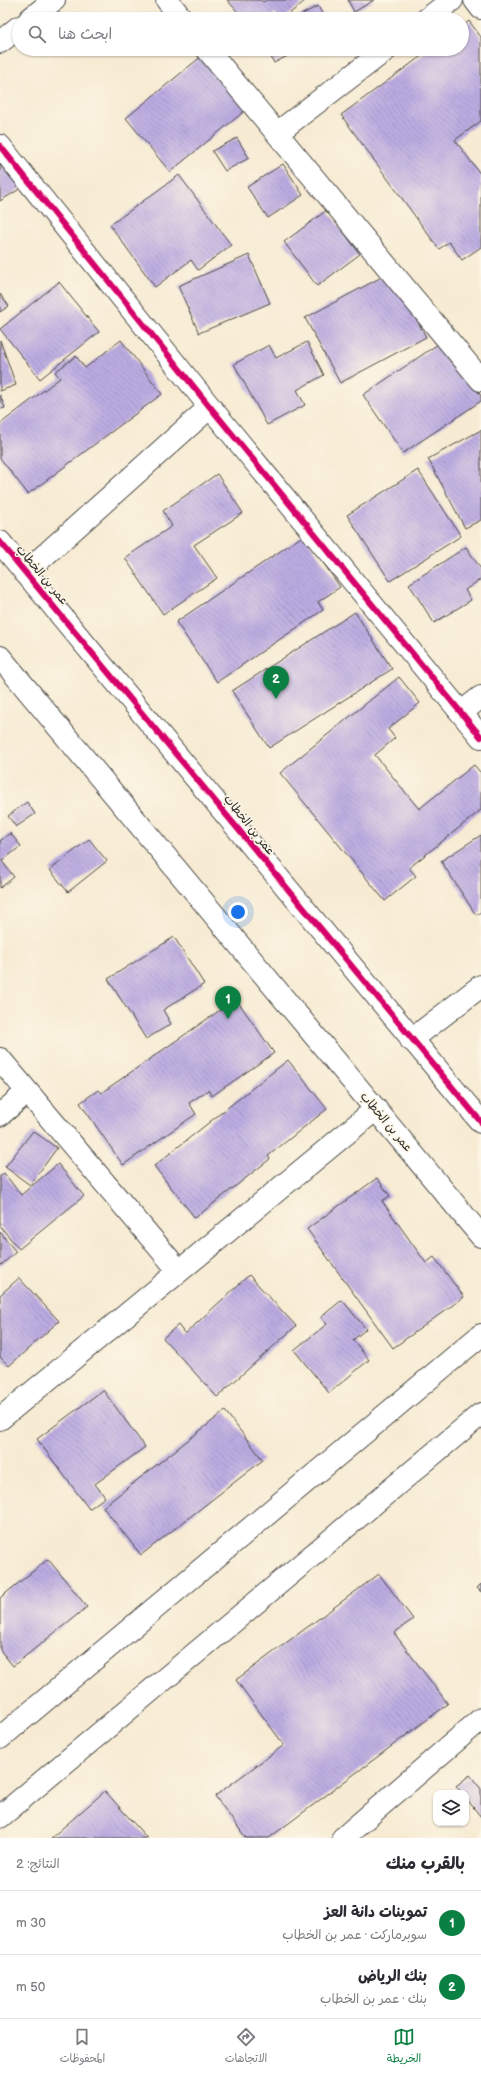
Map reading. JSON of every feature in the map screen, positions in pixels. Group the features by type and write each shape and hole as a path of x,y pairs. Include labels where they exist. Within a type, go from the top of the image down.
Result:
{"street":[{"path":"39,12 54,0"},
{"path":"167,0 176,12"},
{"path":"436,12 452,0"},
{"path":"475,0 481,8"},
{"path":"0,42 12,33"},
{"path":"213,56 481,380"},
{"path":"277,133 378,56"},
{"path":"0,146 210,407 481,737"},
{"path":"26,572 210,407"},
{"name":"عمر بن الخطاب","path":"0,542 411,1040 481,1122"},
{"name":"عمر بن الخطاب","path":"0,657 481,1236"},
{"path":"462,712 481,697"},
{"path":"411,1040 481,986"},
{"path":"0,1059 179,1271"},
{"path":"0,1115 28,1092"},
{"path":"0,1420 376,1110"},
{"path":"0,1738 481,1335"},
{"path":"0,1817 481,1414"},
{"path":"342,1838 481,1719"}],"building":[{"path":"227,0 261,0 263,2 266,0 306,0 291,12 238,12"},
{"path":"348,0 374,0 354,12"},
{"path":"318,6 321,12 306,12"},
{"path":"469,21 481,37 481,121 455,140 481,175 481,247 462,260 449,242 439,249 341,115 421,56 469,56"},
{"path":"202,56 204,56 247,109 170,172 126,118"},
{"path":"270,56 288,56 274,63"},
{"path":"237,138 249,158 225,171 212,151"},
{"path":"0,151 23,187 0,201"},
{"path":"283,164 303,195 268,218 247,187"},
{"path":"179,175 231,245 198,270 191,260 155,287 110,225"},
{"path":"327,210 360,254 317,286 284,242"},
{"path":"249,255 270,303 199,333 178,286"},
{"path":"391,272 426,337 340,383 305,318"},
{"path":"59,282 99,332 40,379 0,329"},
{"path":"0,294 9,306 0,312"},
{"path":"0,340 16,385 0,391"},
{"path":"121,340 162,394 28,494 0,458 0,424 60,378 55,372 76,356 85,368"},
{"path":"444,340 481,396 481,401 403,453 363,395"},
{"path":"307,342 324,375 297,390 305,405 267,425 234,364 269,345 276,358"},
{"path":"0,395 5,408 0,409"},
{"path":"481,430 481,520 465,528 428,459"},
{"path":"418,470 461,536 390,581 347,515"},
{"path":"217,474 243,513 194,545 217,578 163,614 125,558 172,526 163,511"},
{"path":"304,535 340,587 318,602 323,610 217,682 176,622"},
{"path":"466,547 481,569 481,579 465,590 471,600 434,623 409,584"},
{"path":"355,612 392,669 269,748 232,691"},
{"path":"399,677 420,703 388,729 395,738 375,755 419,809 474,765 481,773 481,810 409,868 416,876 385,901 280,773"},
{"path":"27,802 35,814 16,827 8,816"},
{"path":"10,833 21,846 2,861 14,877 0,888 0,841"},
{"path":"481,835 481,912 476,915 441,861"},
{"path":"89,839 107,861 68,892 50,870"},
{"path":"174,937 204,984 163,1010 171,1024 146,1039 108,979"},
{"path":"236,999 274,1053 212,1096 208,1090 189,1103 196,1114 123,1165 80,1103 98,1090 101,1093"},
{"path":"288,1060 327,1109 268,1156 270,1159 195,1218 154,1166"},
{"path":"33,1131 57,1148 30,1185 5,1167"},
{"path":"58,1164 84,1196 19,1249 0,1226 0,1176 4,1173 21,1195"},
{"path":"377,1178 390,1196 382,1201 426,1263 434,1257 464,1297 393,1348 307,1229"},
{"path":"0,1232 16,1252 0,1266"},
{"path":"249,1275 296,1326 217,1397 163,1338 178,1325 185,1334"},
{"path":"19,1278 59,1321 9,1366 0,1357 0,1295"},
{"path":"342,1300 366,1329 353,1340 369,1360 329,1393 294,1350 327,1324 321,1317"},
{"path":"103,1390 145,1447 95,1484 105,1497 89,1509 37,1439"},
{"path":"225,1411 263,1460 141,1555 103,1507"},
{"path":"48,1559 87,1607 13,1666 0,1650 0,1598"},
{"path":"379,1574 413,1619 394,1633 448,1704 269,1838 246,1838 215,1796 284,1745 236,1680"},
{"path":"481,1584 481,1592 477,1588"},
{"path":"470,1775 481,1789 481,1817 469,1802 469,1790 459,1790 456,1786"},
{"path":"105,1791 147,1838 51,1838"}],"cycle path":[{"path":"0,146 210,407 481,737"},
{"path":"0,542 481,1122"}],"place":[{"name":"بنك الرياض","path":"276,699"},
{"name":"تموينات دانة العز","path":"228,1019"}]}
